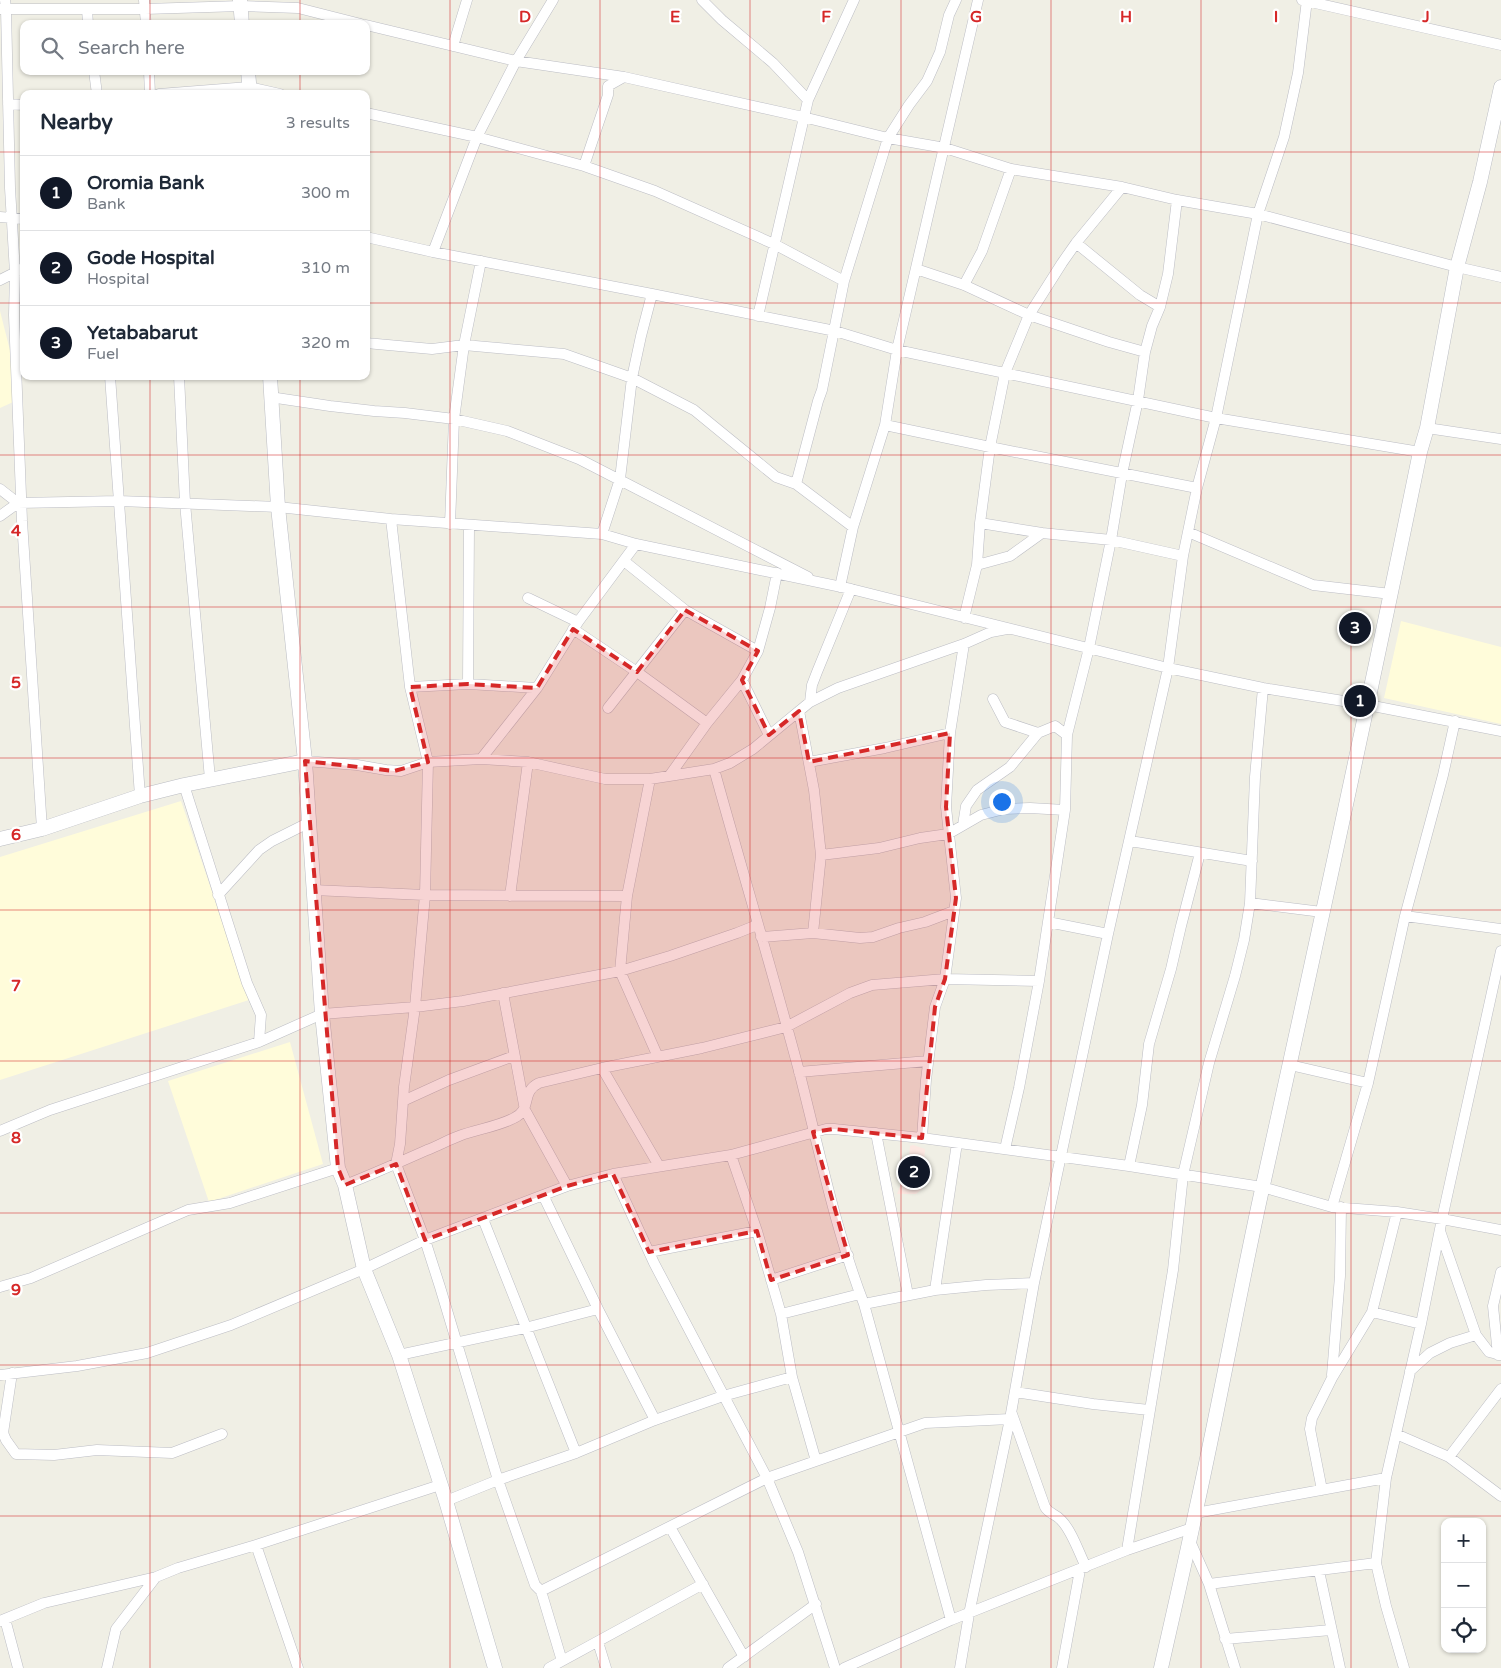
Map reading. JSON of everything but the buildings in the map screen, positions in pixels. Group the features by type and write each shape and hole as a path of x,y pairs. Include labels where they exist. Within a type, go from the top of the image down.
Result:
{"street":[{"path":"453,46 466,0"},
{"path":"433,252 478,137 516,61 553,0"},
{"path":"702,0 722,20 773,63 808,100"},
{"path":"758,316 808,100 854,0"},
{"path":"796,484 822,390 844,280 888,138 926,81 940,52 949,15 956,0"},
{"path":"810,702 812,685 846,588 853,527 885,424 897,350 978,0"},
{"path":"960,1668 969,1614 1011,1416 1034,1283 1060,1157 1168,668 1183,556 1197,488 1216,418 1258,214 1284,137 1298,73 1305,0 1501,45"},
{"path":"240,3 242,20"},
{"path":"42,829 20,503 20,271 12,218 4,6 86,9 144,5 299,4 349,20"},
{"path":"144,5 146,20"},
{"path":"86,9 87,20"},
{"path":"370,26 516,61 624,77 888,138 945,148 1011,169 1122,187 1177,200 1258,214 1501,277"},
{"path":"95,75 96,90"},
{"path":"149,75 150,90"},
{"path":"248,75 249,90"},
{"path":"584,166 608,95 608,86 624,77"},
{"path":"1160,1668 1196,1513 1262,1187 1368,704 1420,452 1427,428 1457,267 1480,182 1501,87"},
{"path":"8,104 20,105"},
{"path":"370,113 478,137 584,166 655,191 774,244 844,280"},
{"path":"964,285 982,251 1011,169"},
{"path":"964,618 977,565 980,523 990,447 1005,373 1029,315 1076,243 1122,187"},
{"path":"1005,1149 1019,1088 1039,981 1065,810 1067,735 1089,648 1111,540 1122,474 1138,400 1145,352 1152,326 1160,307 1168,274 1177,200"},
{"path":"0,217 20,219"},
{"path":"370,238 835,332 897,350 1216,418 1420,452"},
{"path":"1076,243 1140,294 1160,307"},
{"path":"450,524 454,419 464,345 481,261"},
{"path":"916,269 964,285 1029,315 1145,352"},
{"path":"0,280 20,271"},
{"path":"602,534 620,479 632,378 652,294"},
{"path":"370,343 432,349 464,345 564,354 632,378 694,410 776,477 796,484 853,527"},
{"path":"110,380 140,796"},
{"path":"178,380 185,503 210,779"},
{"path":"270,380 278,507 305,761 322,1014 338,1168 345,1185 364,1269 399,1355 446,1500 495,1668"},
{"path":"270,397 330,406 454,419 507,431 578,459 620,479 821,583"},
{"path":"885,424 1197,488"},
{"path":"1427,428 1501,438"},
{"path":"0,489 20,503"},
{"path":"0,516 20,503 119,501 278,507 450,524 602,534 636,544 846,588 1168,668 1263,688 1368,704 1501,731"},
{"path":"391,519 410,687 428,762 426,895 400,1144 396,1164 425,1240 498,1480 535,1585 541,1591 562,1661"},
{"path":"980,523 1042,533 1111,540 1183,556"},
{"path":"468,684 469,525"},
{"path":"1188,532 1313,585 1391,594"},
{"path":"977,565 1010,556 1042,533"},
{"path":"481,759 537,688 576,626 636,544"},
{"path":"624,561 685,610 758,651"},
{"path":"670,775 707,723 742,680 758,651 777,573"},
{"path":"528,598 576,626 707,723"},
{"path":"608,708 685,610"},
{"path":"0,839 42,829 140,796 210,779 305,761 357,765 394,771 413,768 428,762 481,759 528,762 582,775 605,778 650,779 714,769 730,763 753,749 810,702 838,688 964,644 991,632 1010,628"},
{"path":"922,1138 928,1061 936,1007 945,979 956,898 946,808 950,733 964,644"},
{"path":"742,680 769,735"},
{"path":"410,687 468,684 537,688"},
{"path":"1127,1550 1173,1270 1183,1175 1209,1063 1244,940 1250,903 1255,776 1263,688"},
{"path":"993,699 1005,722 1038,733"},
{"path":"799,711 814,790 821,856 813,933"},
{"path":"1332,1378 1340,1276 1336,1207 1368,1083 1405,916 1443,776 1455,721"},
{"path":"963,825 966,806 977,790 1010,767 1038,733 1055,726 1067,735"},
{"path":"808,762 885,748 950,733"},
{"path":"510,896 528,762"},
{"path":"714,769 799,1072 813,1132 900,1432 951,1620"},
{"path":"650,779 627,896 620,971 658,1057"},
{"path":"184,785 247,983 261,1015 259,1042"},
{"path":"821,856 879,848 920,838 948,834 981,815 1004,809 1065,810"},
{"path":"218,895 259,850 272,841 310,822"},
{"path":"1130,842 1252,861"},
{"path":"1129,1166 1142,1105 1149,1044 1171,969 1200,853"},
{"path":"313,890 426,895 627,896"},
{"path":"1250,903 1322,912"},
{"path":"761,937 813,933 860,938 873,937 898,928 925,922 954,910"},
{"path":"1405,916 1501,929"},
{"path":"1048,922 1108,934"},
{"path":"0,1131 60,1107 259,1042 322,1014 415,1007 620,971 704,945 758,925"},
{"path":"1404,1668 1386,1606 1376,1562 1386,1478 1501,950"},
{"path":"345,1185 458,1136 516,1118 525,1110 530,1090 539,1083 786,1027 850,993 872,985 945,979 1039,981"},
{"path":"503,993 525,1110 567,1186"},
{"path":"403,1101 449,1080 514,1056"},
{"path":"799,1072 928,1061"},
{"path":"1290,1065 1368,1083"},
{"path":"602,1068 659,1166"},
{"path":"0,1375 77,1366 147,1353 231,1325 364,1269 425,1240 567,1186 613,1174 731,1155 834,1128 1129,1166 1262,1187 1336,1207 1397,1212 1501,1230"},
{"path":"876,1133 908,1295"},
{"path":"935,1290 956,1143"},
{"path":"731,1155 757,1231 781,1314 792,1377 816,1461"},
{"path":"0,1287 31,1278 188,1210 230,1203 338,1168"},
{"path":"613,1174 649,1252 723,1396 768,1478 798,1552 835,1668"},
{"path":"543,1195 598,1309 655,1420"},
{"path":"1322,1490 1310,1429 1312,1418 1332,1378 1372,1312 1397,1212"},
{"path":"483,1219 576,1453"},
{"path":"1440,1230 1476,1335 1489,1352 1500,1355 1493,1306 1501,1272"},
{"path":"649,1252 757,1231"},
{"path":"771,1280 848,1255"},
{"path":"781,1314 862,1299 908,1295 935,1290 1034,1283"},
{"path":"399,1355 525,1328 598,1309"},
{"path":"1372,1312 1421,1324"},
{"path":"1410,1371 1430,1353 1450,1343 1476,1335"},
{"path":"12,1373 3,1433 16,1454 54,1455 97,1450 172,1453 222,1434"},
{"path":"446,1500 576,1453 655,1420 723,1396 792,1377"},
{"path":"1448,1456 1501,1389"},
{"path":"1015,1392 1093,1404 1149,1410"},
{"path":"541,1591 768,1478 925,1423 1011,1416"},
{"path":"1011,1416 1045,1507 1048,1512 1060,1519 1083,1568 1062,1668"},
{"path":"1396,1434 1448,1456 1501,1496"},
{"path":"1196,1513 1386,1478"},
{"path":"18,1668 2,1620 44,1603 156,1577 178,1568 256,1545 440,1484"},
{"path":"670,1527 744,1657"},
{"path":"844,1668 951,1620 1127,1550 1191,1534"},
{"path":"1191,1534 1209,1584 1235,1668"},
{"path":"256,1545 298,1668"},
{"path":"1209,1584 1376,1562"},
{"path":"1319,1570 1340,1668"},
{"path":"107,1668 116,1629 156,1577"},
{"path":"549,1668 703,1584"},
{"path":"728,1668 816,1604"},
{"path":"1225,1639 1331,1630"},
{"path":"598,1642 606,1668"}],"highlighted area":[{"path":"685,610 758,651 742,680 769,735 799,711 809,762 950,733 946,807 956,898 945,979 935,1007 922,1138 834,1129 813,1132 848,1255 771,1280 757,1231 649,1252 613,1174 567,1186 425,1240 396,1164 345,1185 338,1168 305,761 394,771 428,762 410,687 468,684 537,688 573,629 637,672"}],"shaded area":[{"path":"0,311 22,398 0,408"},
{"path":"1401,621 1501,647 1501,724 1384,698"},
{"path":"181,801 249,1000 0,1080 0,857"},
{"path":"290,1042 323,1164 209,1202 168,1081"},
{"path":"913,1145 925,1149 922,1189 916,1194 897,1194 904,1177 910,1146"}],"place":[{"name":"Yetababarut","path":"1355,628"},
{"name":"Oromia Bank","path":"1360,701"},
{"name":"Gode Hospital","path":"914,1172"}]}
